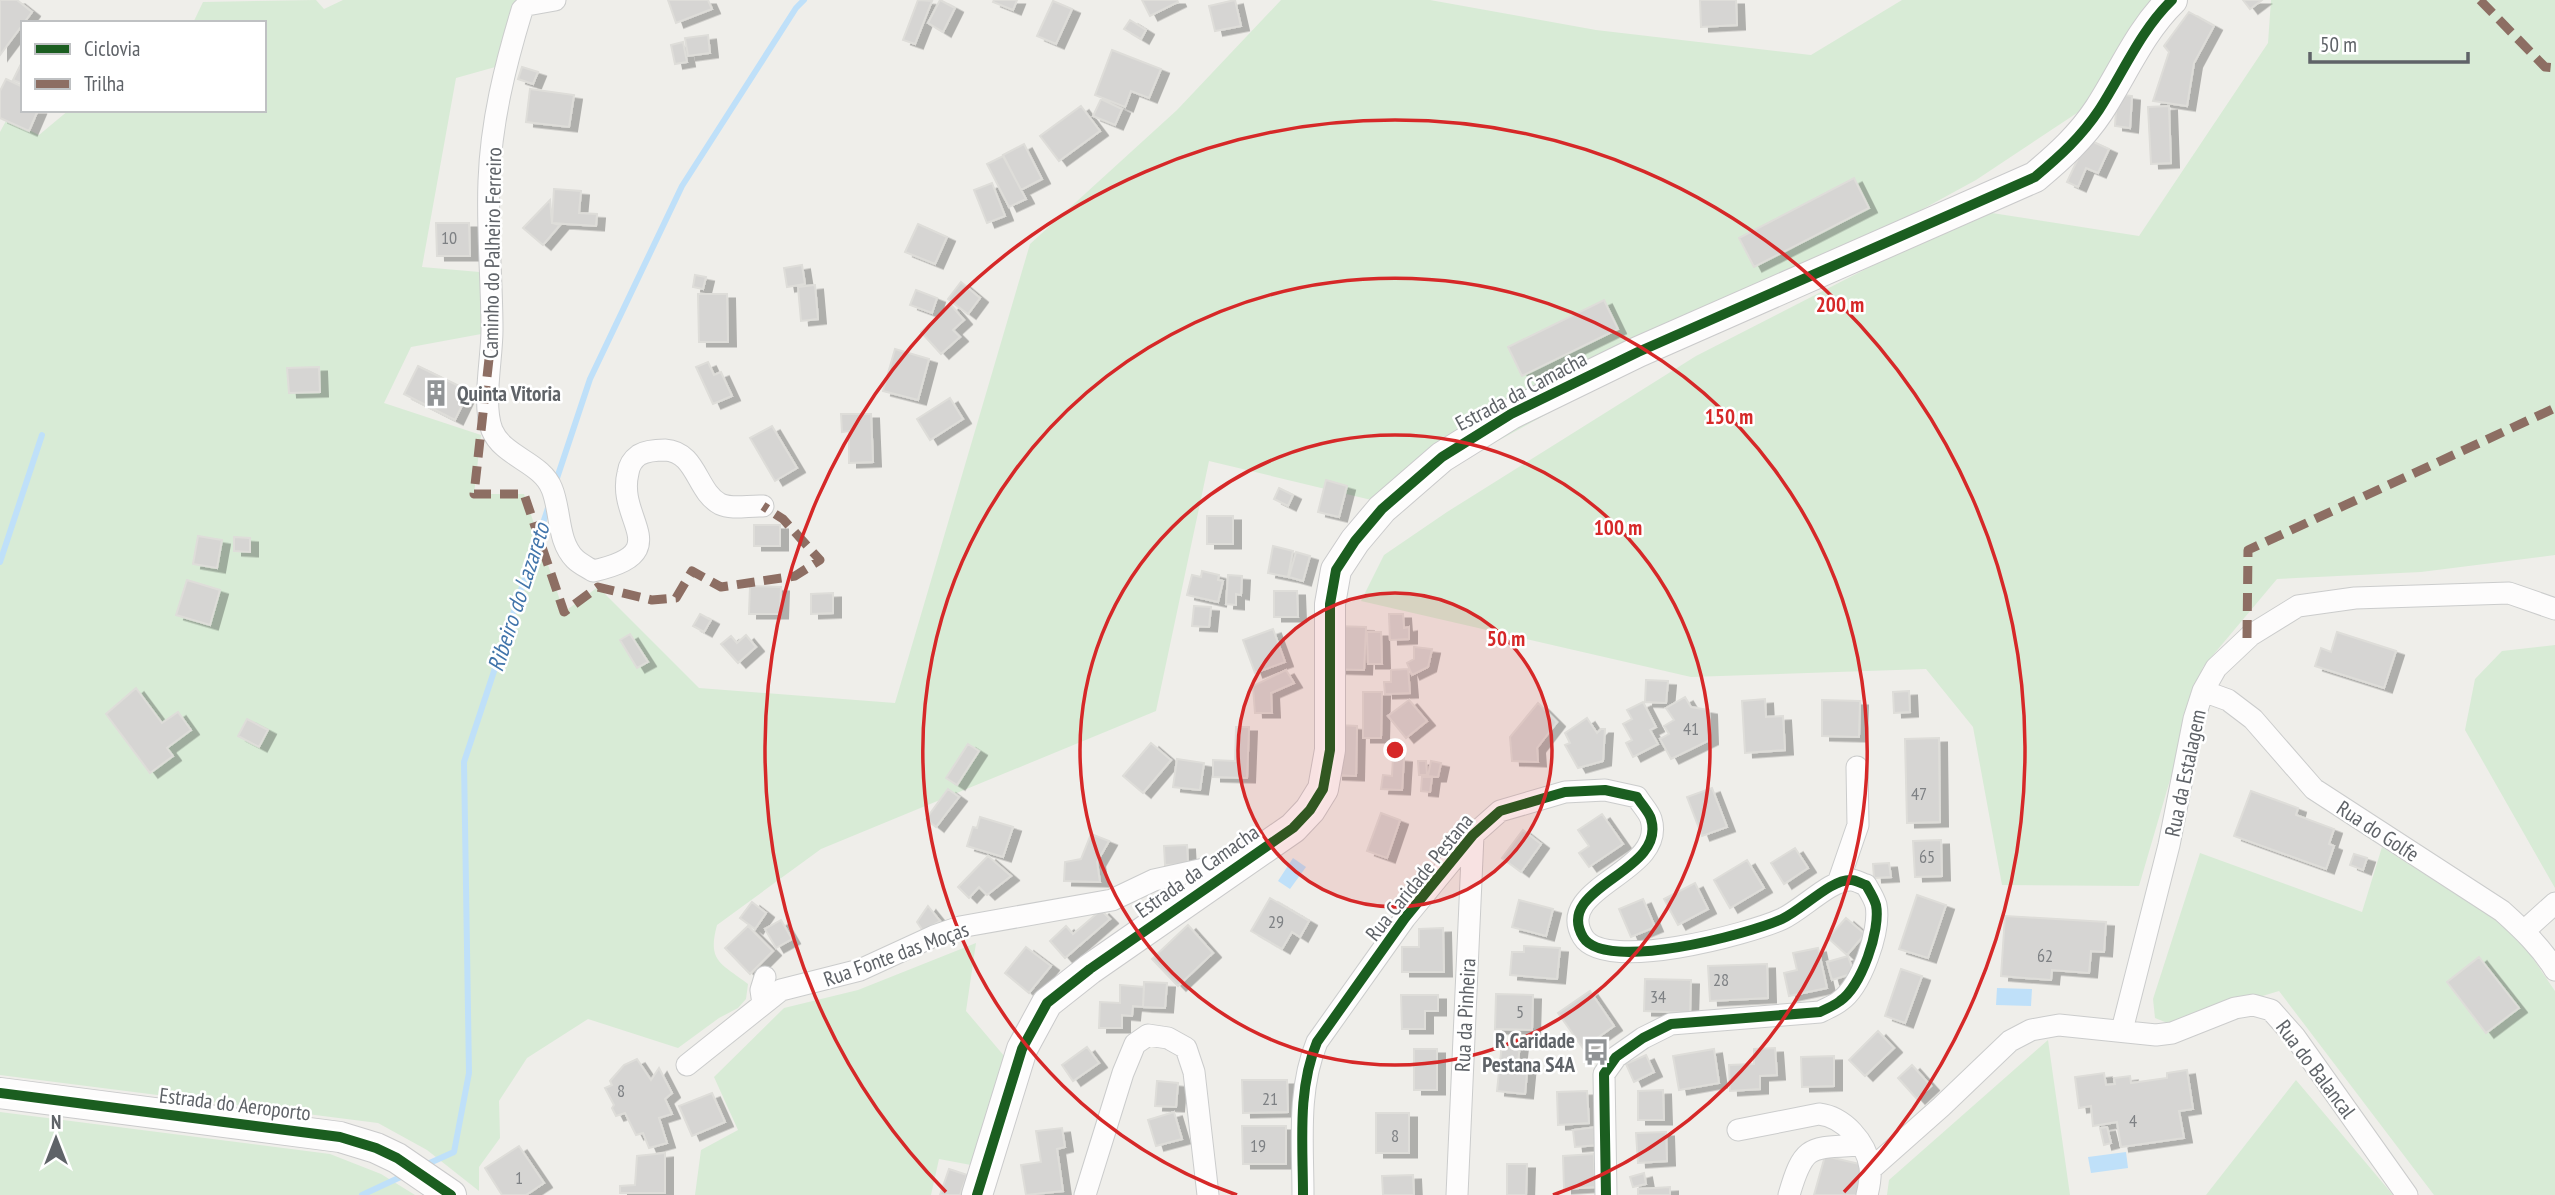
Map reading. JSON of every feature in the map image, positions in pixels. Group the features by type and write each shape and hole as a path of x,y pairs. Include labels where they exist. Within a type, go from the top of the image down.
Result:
{"street":[{"name":"Caminho do Palheiro Ferreiro","path":"555,0 527,5 522,10 498,101 489,181 492,332 488,418 494,434 508,449 541,473 552,488 568,548 576,559 593,571 622,562 634,554 640,542 637,523 627,496 626,479 630,464 639,455 655,450 671,451 685,457 708,492 719,503 732,507 763,506"},
{"name":"Estrada da Camacha","path":"976,1195 1022,1049 1047,1003 1090,969 1293,828 1310,810 1323,789 1330,750 1330,604 1336,570 1355,541 1382,509 1442,457 1511,414 1638,352 2035,177 2073,145 2099,109 2149,25 2172,0"},
{"name":"Rua da Estalagem","path":"2122,1030 2169,845 2184,759 2203,691 2216,668 2251,635 2298,606 2354,598 2509,593 2555,609"},
{"name":"Rua do Golfe","path":"2203,691 2228,700 2253,719 2314,789 2502,911 2524,931 2555,970"},
{"path":"1838,883 1858,825 1857,767"},
{"name":"Rua Caridade Pestana","path":"1303,1195 1304,1089 1308,1064 1317,1042 1405,918 1473,835 1500,811 1565,792 1605,790 1637,797 1651,818 1653,836 1647,851 1593,892 1580,918 1582,935 1591,945 1611,952 1653,952 1739,933 1783,919 1838,883"},
{"name":"Rua da Pinheira","path":"1457,1195 1473,835"},
{"name":"Rua Fonte das Moças","path":"687,1065 781,990 860,971 934,936 960,927 1112,900 1153,880 1248,859"},
{"path":"1606,1195 1604,1074 1616,1057 1643,1038 1671,1024 1820,1012 1841,1001 1864,967 1876,906 1866,885 1851,880 1838,883"},
{"path":"2524,931 2555,903"},
{"path":"763,1004 761,990 765,978"},
{"name":"Rua do Balancal","path":"1871,1169 2010,1041 2031,1030 2059,1025 2156,1035 2172,1033 2235,1008 2253,1005 2271,1010 2295,1037 2407,1195"},
{"path":"1085,1195 1123,1073 1135,1045 1149,1035 1168,1038 1186,1048 1194,1072 1208,1195"},
{"name":"Estrada do Aeroporto","path":"0,1093 340,1137 376,1148 432,1181"},
{"path":"1738,1130 1819,1114 1831,1115 1852,1132 1861,1145 1871,1169 1867,1195"},
{"path":"1789,1195 1798,1165 1805,1156 1823,1147 1861,1145"}],"green space":[{"path":"316,0 324,9 343,0 528,0 506,64 456,78 422,267 491,273 492,332 411,347 384,403 481,435 474,494 524,494 564,612 598,587 699,688 895,703 1030,244 1177,110 1281,0 1430,0 1596,30 1811,55 1902,0 2153,0 2083,109 1976,180 1384,503 1209,461 1156,711 821,849 717,925 714,937 715,954 724,966 748,984 746,999 738,1008 719,1018 678,1048 588,1019 527,1058 499,1101 500,1138 479,1167 479,1191 427,1150 378,1123 0,1075 0,132 7,119 39,135 67,112 266,112 266,21 194,21 203,2"},
{"path":"2271,0 2555,0 2555,555 2421,572 2277,579 2203,667 2139,886 2002,885 1973,727 1926,669 1691,677 1361,601 1384,555 1447,512 1696,356 1979,211 2139,236 2268,43"},
{"path":"2555,645 2555,888 2465,730 2475,679 2502,651"},
{"path":"2382,847 2515,932 2555,991 2555,1195 2434,1195 2279,991 2170,1024 2155,1018 2153,999 2200,853 2362,912"},
{"path":"976,943 966,1011 1005,1057 971,1165 939,1159 931,1195 695,1195 701,1150 738,1130 714,1077 784,1008 858,990"},
{"path":"2048,1040 2070,1195 1887,1195 1889,1180"},
{"path":"2296,1080 2393,1195 2206,1195"},
{"path":"0,1112 330,1154 381,1174 415,1195 0,1195"}],"water":[{"path":"1293,858 1306,867 1290,889 1278,881"},
{"path":"1997,988 2032,989 2031,1006 1996,1005"},
{"path":"2126,1152 2128,1168 2091,1173 2088,1157"}],"building":[{"path":"0,0 17,0 32,12 25,21 21,21 21,27 0,55"},
{"path":"668,0 708,0 712,9 676,23"},
{"path":"918,0 932,1 915,44 903,40"},
{"path":"940,0 955,8 943,32 928,23"},
{"path":"1017,0 1013,10 993,2"},
{"path":"1142,0 1177,0 1178,2 1150,16"},
{"path":"1235,0 1241,26 1215,31 1209,6"},
{"path":"1700,0 1736,0 1737,25 1701,27"},
{"path":"2243,0 2262,0 2250,9"},
{"path":"1053,1 1072,9 1056,44 1037,36"},
{"path":"2189,12 2214,26 2194,63 2187,106 2153,101 2169,52 2164,46"},
{"path":"1130,20 1146,30 1141,39 1124,29"},
{"path":"708,35 710,53 688,56 685,38"},
{"path":"683,42 687,62 675,64 671,45"},
{"path":"1112,50 1161,69 1149,98 1131,91 1125,107 1095,95"},
{"path":"21,64 21,83 13,80"},
{"path":"522,67 538,72 533,84 518,79"},
{"path":"6,79 21,86 21,112 37,112 29,131 0,118 0,91"},
{"path":"530,89 574,95 569,127 526,122"},
{"path":"2117,94 2132,96 2130,128 2115,126"},
{"path":"1101,99 1122,109 1115,125 1093,116"},
{"path":"1081,106 1100,131 1059,161 1040,136"},
{"path":"2169,106 2171,163 2151,164 2148,107"},
{"path":"2087,139 2109,149 2098,173 2086,168 2078,187 2067,182"},
{"path":"1024,144 1042,179 1021,190 1003,155"},
{"path":"1003,156 1026,199 1009,207 987,164"},
{"path":"1854,178 1869,208 1754,267 1739,238"},
{"path":"992,183 1005,216 987,223 974,190"},
{"path":"554,189 581,191 579,213 597,214 596,226 552,223"},
{"path":"550,200 552,223 560,225 543,245 523,228"},
{"path":"436,223 469,223 470,256 437,256"},
{"path":"918,224 947,237 935,264 905,252"},
{"path":"802,265 805,284 787,287 784,268"},
{"path":"695,275 706,277 703,289 693,287"},
{"path":"961,282 980,298 968,314 948,299"},
{"path":"815,285 818,319 801,321 798,287"},
{"path":"916,290 937,298 932,313 910,305"},
{"path":"698,294 727,294 728,342 699,342"},
{"path":"1604,300 1618,329 1522,376 1508,347"},
{"path":"951,305 964,320 953,330 960,337 941,354 921,332"},
{"path":"895,349 929,359 918,400 883,391"},
{"path":"708,362 714,375 721,372 732,396 713,404 696,367"},
{"name":"Quinta Vitoria","path":"418,366 469,391 455,420 404,394"},
{"path":"319,367 320,392 289,393 287,368"},
{"path":"950,398 963,419 930,440 917,419"},
{"path":"841,414 871,414 873,462 849,463 849,431 842,432"},
{"path":"772,426 797,468 775,481 750,438"},
{"path":"1326,480 1347,486 1339,517 1318,512"},
{"path":"1279,488 1293,495 1288,506 1274,499"},
{"path":"1207,516 1233,516 1233,544 1207,544"},
{"path":"754,525 780,525 780,546 754,546"},
{"path":"198,536 222,540 217,568 193,564"},
{"path":"234,537 250,538 250,552 234,551"},
{"path":"1273,546 1293,551 1288,577 1268,573"},
{"path":"1296,552 1310,556 1303,581 1289,577"},
{"path":"1202,571 1219,575 1218,580 1223,581 1218,602 1187,595 1192,575 1201,577"},
{"path":"1228,575 1242,576 1241,595 1236,594 1236,605 1226,604"},
{"path":"187,580 220,590 210,625 176,615"},
{"path":"750,586 781,587 780,614 749,614"},
{"path":"1274,591 1297,591 1298,617 1274,617"},
{"path":"833,593 833,613 811,614 811,594"},
{"path":"1194,606 1211,607 1209,627 1192,626"},
{"path":"700,614 711,620 704,632 693,626"},
{"path":"1389,614 1403,614 1404,628 1409,627 1409,639 1390,640"},
{"path":"1333,626 1366,627 1364,670 1331,669"},
{"path":"1273,629 1285,662 1255,673 1243,640"},
{"path":"1367,632 1381,632 1382,664 1368,664"},
{"path":"2337,632 2396,651 2384,688 2315,666 2321,648 2331,652"},
{"path":"630,634 648,662 637,668 620,640"},
{"path":"746,635 756,647 738,663 721,644 731,636 737,643"},
{"path":"1414,647 1432,649 1428,667 1412,675 1407,663 1414,659"},
{"path":"1408,669 1410,693 1385,694 1384,682 1391,682 1391,670"},
{"path":"1286,670 1294,683 1271,693 1272,713 1255,713 1253,686"},
{"path":"1646,680 1668,681 1666,703 1645,702"},
{"path":"136,688 162,723 178,712 191,730 167,748 173,756 150,773 106,714"},
{"path":"1909,691 1910,712 1894,713 1893,692"},
{"path":"1363,692 1382,692 1381,738 1363,738"},
{"path":"1685,697 1691,707 1709,710 1710,740 1671,759 1660,739 1669,734 1664,726 1674,720 1666,708"},
{"path":"1765,699 1766,717 1783,716 1785,750 1745,753 1742,701"},
{"path":"1409,700 1427,721 1406,738 1388,716"},
{"path":"1822,700 1860,701 1859,737 1822,736"},
{"path":"1643,702 1656,727 1650,730 1658,744 1633,757 1626,743 1632,740 1623,724 1632,719 1627,710"},
{"path":"1538,703 1557,722 1537,748 1538,762 1512,761 1510,737"},
{"path":"1587,718 1597,733 1605,729 1603,761 1578,768 1565,745 1570,743 1565,733"},
{"path":"247,719 268,730 259,747 238,736"},
{"path":"1336,725 1357,726 1356,776 1335,775"},
{"path":"1236,727 1249,727 1247,778 1213,777 1213,760 1235,761"},
{"path":"1939,738 1940,822 1907,823 1905,739"},
{"path":"1151,743 1171,760 1143,793 1123,776"},
{"path":"968,744 979,751 957,785 946,778"},
{"path":"1393,757 1404,758 1402,790 1381,789 1383,775 1392,776"},
{"path":"1177,759 1204,763 1200,790 1173,787"},
{"path":"1418,761 1426,761 1427,775 1419,775"},
{"path":"1431,761 1441,763 1438,777 1428,776"},
{"path":"1422,777 1432,777 1430,792 1421,791"},
{"path":"1712,788 1727,827 1702,836 1687,797"},
{"path":"948,789 959,797 936,827 926,819"},
{"path":"2251,791 2298,808 2296,815 2334,829 2329,844 2334,846 2326,869 2234,836"},
{"path":"1381,813 1400,820 1387,858 1367,851"},
{"path":"1602,814 1623,844 1589,867 1579,853 1589,846 1578,830"},
{"path":"980,817 1013,827 1003,857 967,846 973,827 977,828"},
{"path":"1523,830 1541,844 1521,872 1502,858"},
{"path":"1091,834 1109,841 1097,862 1100,882 1064,881 1065,862 1081,859"},
{"path":"1941,840 1942,876 1915,877 1913,841"},
{"path":"1187,845 1188,864 1165,865 1164,846"},
{"path":"1795,848 1808,868 1784,884 1771,863"},
{"path":"2354,854 2367,858 2363,870 2350,865"},
{"path":"988,856 1011,876 987,895 979,887 969,898 958,887"},
{"path":"1747,860 1764,888 1730,908 1714,880"},
{"path":"1889,863 1891,877 1874,878 1873,864"},
{"path":"1695,883 1708,909 1678,925 1664,899"},
{"path":"1917,895 1946,905 1928,958 1899,949"},
{"path":"1270,898 1309,921 1300,937 1292,932 1282,949 1251,931"},
{"path":"1643,899 1655,927 1631,937 1619,909"},
{"path":"1519,900 1553,909 1546,936 1512,927"},
{"path":"752,902 766,913 755,929 740,918"},
{"path":"928,906 940,921 923,931 917,922"},
{"path":"1101,910 1110,919 1065,958 1050,941 1066,926 1073,934"},
{"path":"2005,916 2106,922 2104,952 2091,951 2089,973 2052,970 2051,980 2001,976"},
{"path":"1846,918 1865,934 1847,955 1828,938"},
{"path":"781,920 792,939 776,948 765,929"},
{"path":"1188,925 1213,953 1178,986 1152,959"},
{"path":"748,926 773,951 750,974 725,948"},
{"path":"1443,928 1444,972 1402,972 1402,947 1419,947 1419,929"},
{"path":"1524,946 1560,948 1557,979 1510,975 1512,952 1524,952"},
{"path":"1026,947 1051,966 1029,993 1005,973"},
{"path":"1818,948 1827,988 1789,996 1784,973 1797,970 1793,953"},
{"path":"1848,956 1854,973 1832,980 1827,962"},
{"path":"2479,957 2519,1008 2486,1033 2447,982"},
{"path":"1767,964 1768,998 1710,1001 1708,966"},
{"path":"1901,969 1922,976 1905,1023 1885,1016"},
{"path":"1645,979 1691,980 1690,1013 1644,1011"},
{"path":"1144,982 1167,983 1165,1008 1143,1007"},
{"path":"1120,985 1144,987 1143,1007 1133,1006 1132,1016 1122,1015 1122,1028 1099,1028 1100,1002 1120,1003"},
{"path":"1590,991 1614,1026 1583,1048 1558,1013"},
{"path":"1496,994 1533,995 1532,1030 1495,1029"},
{"path":"1401,995 1438,995 1438,1011 1425,1011 1425,1029 1402,1029"},
{"path":"1878,1031 1894,1048 1865,1076 1849,1060"},
{"path":"1502,1043 1520,1044 1518,1062 1528,1063 1525,1094 1497,1091"},
{"path":"1087,1047 1099,1063 1073,1081 1062,1065"},
{"path":"1775,1048 1777,1075 1760,1076 1760,1089 1730,1091 1729,1065 1754,1064 1754,1049"},
{"path":"1414,1049 1437,1049 1437,1090 1414,1090"},
{"path":"1714,1049 1719,1083 1679,1090 1673,1056"},
{"path":"1646,1055 1654,1072 1634,1082 1626,1064"},
{"path":"1834,1056 1834,1086 1802,1087 1801,1057"},
{"path":"637,1059 651,1080 659,1068 672,1093 665,1099 672,1114 659,1118 667,1143 649,1148 643,1133 636,1135 625,1113 616,1116 612,1108 614,1105 605,1088 612,1085 610,1081 624,1065"},
{"path":"1912,1065 1931,1086 1917,1099 1898,1078"},
{"path":"2187,1070 2193,1109 2179,1111 2184,1138 2121,1147 2117,1122 2093,1126 2091,1106 2079,1108 2075,1077 2104,1073 2106,1085 2115,1084 2114,1078 2130,1076 2131,1083 2167,1078 2167,1073"},
{"path":"1242,1080 1287,1080 1288,1112 1243,1113"},
{"path":"1157,1081 1178,1083 1176,1107 1155,1106"},
{"path":"1663,1090 1664,1120 1638,1120 1638,1091"},
{"path":"1587,1091 1589,1123 1558,1125 1557,1092"},
{"path":"712,1093 725,1122 692,1136 679,1106"},
{"path":"1174,1112 1182,1139 1156,1146 1148,1120"},
{"path":"1376,1113 1409,1113 1409,1153 1376,1153"},
{"path":"1242,1126 1286,1126 1286,1164 1243,1164"},
{"path":"1596,1127 1598,1145 1575,1147 1573,1130"},
{"path":"2107,1127 2111,1143 2104,1145 2100,1128"},
{"path":"1062,1128 1065,1147 1057,1149 1063,1191 1026,1195 1021,1165 1041,1162 1036,1131"},
{"path":"1666,1132 1667,1161 1638,1163 1636,1133"},
{"path":"519,1146 544,1183 526,1195 502,1195 485,1168"},
{"path":"665,1153 665,1193 620,1193 620,1186 635,1185 637,1156"},
{"path":"1594,1154 1595,1187 1564,1189 1563,1156"},
{"path":"1825,1156 1868,1166 1857,1195 1814,1195"},
{"path":"1507,1164 1527,1164 1526,1195 1507,1195"},
{"path":"949,1169 967,1175 960,1195 940,1195"},
{"path":"1644,1173 1646,1184 1633,1187 1630,1177"},
{"path":"1413,1175 1414,1195 1383,1195 1382,1176"},
{"path":"1670,1187 1670,1195 1638,1195 1638,1189"}],"waterway":[{"name":"Ribeiro do Lazareto","path":"555,484 590,379 682,186 796,8 804,0"},
{"name":"Ribeiro do Lazareto","path":"0,562 42,435"},
{"name":"Ribeiro do Lazareto","path":"423,1166 454,1152 469,1073 464,762 549,505"},
{"name":"Ribeiro do Lazareto","path":"362,1195 407,1174"}],"marked path":[{"path":"2480,0 2545,67 2555,68"},
{"path":"492,332 474,494 524,494 564,612 598,587 652,600 676,598 692,571 721,587 795,576 820,560 783,519 763,506"},
{"path":"2247,638 2248,550 2555,408"}],"cycle path":[{"path":"977,1195 1022,1049 1047,1003 1090,969 1293,828 1310,810 1323,789 1330,750 1330,604 1336,570 1355,541 1382,509 1442,457 1511,414 1638,352 2035,177 2070,146 2092,120 2150,25 2172,0"},
{"path":"1303,1195 1304,1098 1306,1079 1317,1042 1405,918 1473,835 1500,811 1565,792 1605,790 1637,797 1651,819 1651,837 1643,853 1583,905 1578,920 1583,937 1597,947 1619,951 1647,951 1710,941 1782,919 1835,884 1851,880 1866,885 1875,902 1877,916 1872,943 1862,971 1848,994 1833,1006 1820,1012 1671,1024 1643,1038 1616,1057 1604,1074 1606,1195"},
{"path":"0,1093 340,1137 376,1148 397,1158 451,1195"}],"place":[{"name":"Quinta Vitoria","path":"436,393"},
{"name":"R Caridade Pestana S4A","path":"1596,1052"}]}
